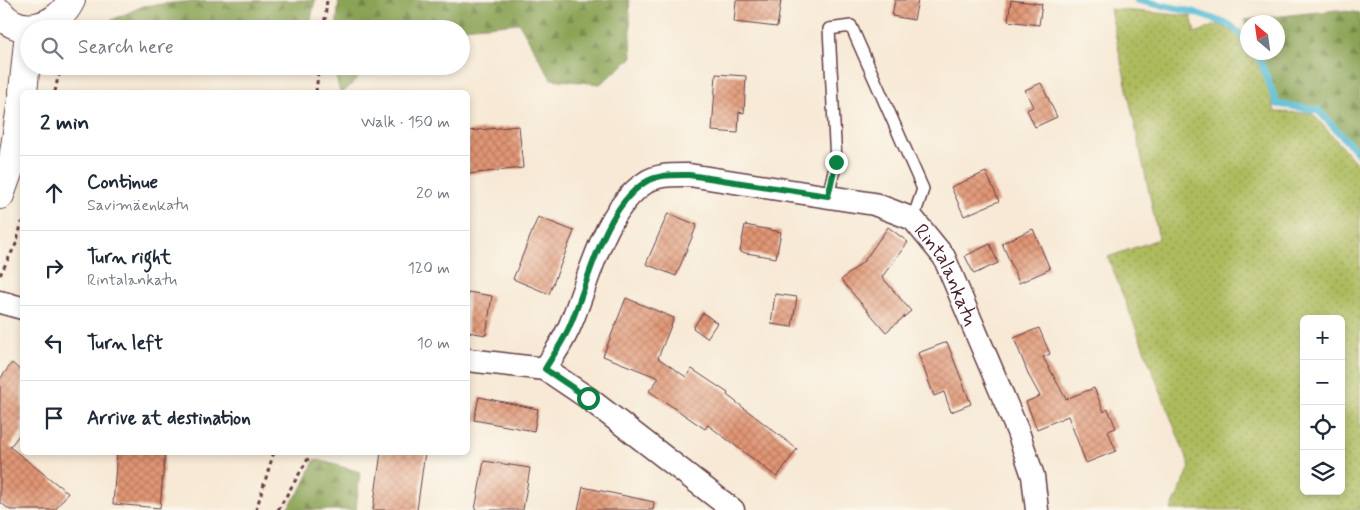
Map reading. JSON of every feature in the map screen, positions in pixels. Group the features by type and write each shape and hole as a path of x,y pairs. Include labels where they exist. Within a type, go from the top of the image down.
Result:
{"street":[{"path":"57,20 67,9 71,0"},
{"path":"0,13 20,26"},
{"path":"24,90 25,75"},
{"path":"0,195 13,159 20,113"},
{"name":"Rintalankatu","path":"545,369 570,325 608,228 627,198 645,182 666,175 689,175 874,204 913,219 944,257 1018,432 1033,476 1037,510"},
{"path":"0,302 20,307"},
{"path":"470,360 545,369 588,398 733,510"}],"lane":[{"path":"828,196 836,162 829,29 851,26 923,189 913,219"}],"path":[{"path":"325,20 327,0"},
{"path":"55,90 59,75"},
{"path":"316,90 318,75"},
{"path":"0,275 16,244 20,229"},
{"path":"256,510 273,455"},
{"path":"278,510 310,455"}],"green space":[{"path":"315,0 311,20 112,20 143,6 184,2"},
{"path":"339,0 629,0 632,58 600,84 551,79 519,23 470,27 470,20 337,20"},
{"path":"1110,9 1191,16 1195,33 1218,24 1240,35 1240,60 1262,60 1275,112 1312,113 1360,167 1360,510 1171,510 1190,467 1108,257 1159,239"},
{"path":"1337,10 1360,13 1360,160 1318,110 1277,104 1260,60 1285,60 1285,16"},
{"path":"335,75 361,75 346,90 339,90"},
{"path":"315,459 360,472 356,510 286,510 302,488"}],"building":[{"path":"736,0 781,0 777,27 734,22"},
{"path":"895,0 918,0 914,20 892,16"},
{"path":"1011,0 1042,4 1039,25 1008,21"},
{"path":"716,74 746,76 744,113 739,112 738,133 712,131"},
{"path":"1041,83 1057,117 1035,127 1027,110 1033,107 1025,90"},
{"path":"519,126 523,168 470,174 470,131"},
{"path":"986,172 999,201 964,216 951,187"},
{"path":"668,213 697,225 676,276 646,264"},
{"path":"538,217 574,231 549,294 513,279"},
{"path":"745,225 781,232 776,258 740,252"},
{"path":"888,227 908,242 882,277 911,311 886,332 841,280 864,261"},
{"path":"1033,229 1050,269 1019,283 1002,243"},
{"path":"990,244 998,263 974,274 965,256"},
{"path":"470,292 492,296 486,335 470,332"},
{"path":"775,294 797,297 792,327 771,324"},
{"path":"626,298 674,318 658,358 686,377 692,369 728,393 727,395 797,449 777,477 708,425 705,429 649,391 659,378 603,356"},
{"path":"703,313 717,323 707,338 693,328"},
{"path":"1039,328 1050,354 1043,357 1066,399 1094,388 1104,412 1108,409 1116,428 1108,431 1116,451 1086,463 1068,416 1037,429 1026,402 1040,396 1029,376 1014,338"},
{"path":"947,342 971,404 951,412 944,392 934,396 918,353"},
{"path":"12,363 20,370 20,434 10,447 68,493 55,510 10,510 0,502 0,379"},
{"path":"479,397 538,409 534,431 474,420"},
{"path":"117,455 165,455 160,508 113,504"},
{"path":"381,455 425,455 417,510 373,510"},
{"path":"484,461 530,468 523,510 475,510"},
{"path":"583,487 654,502 653,510 578,510"}],"waterway":[{"path":"1137,0 1193,12 1230,25 1240,34"},
{"path":"1260,60 1277,104 1318,110 1360,155"}],"route":[{"path":"588,398 545,369 570,325 608,228 627,198 645,182 666,175 689,175 828,196 836,162"}]}
